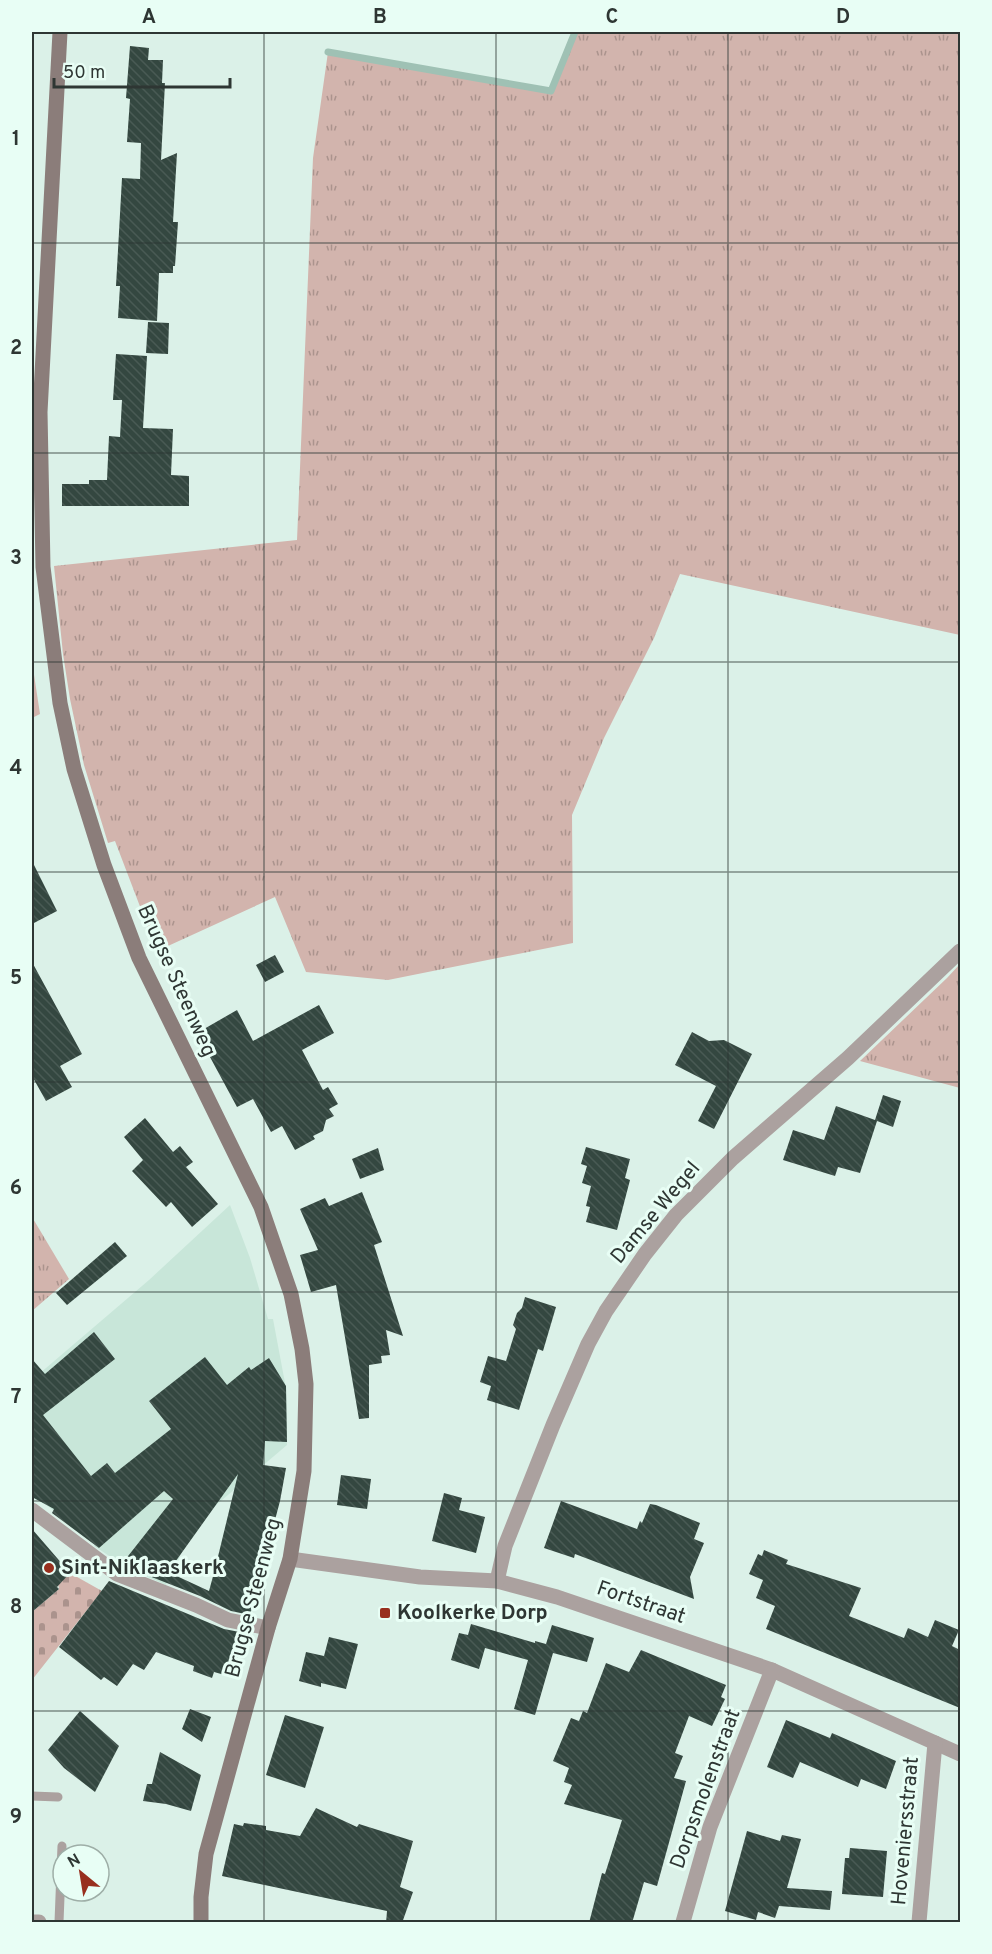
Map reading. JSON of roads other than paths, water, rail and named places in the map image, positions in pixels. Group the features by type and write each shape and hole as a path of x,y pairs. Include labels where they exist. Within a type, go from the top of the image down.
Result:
{"main road":[{"name":"Brugse Steenweg","path":"60,32 40,412 43,567 60,703 77,780 104,865 139,958 261,1208 291,1294 302,1349 306,1384 304,1471 290,1559 268,1628 206,1854 201,1897 201,1923"}],"street":[{"name":"Damse Wegel","path":"497,1581 505,1546 588,1344 606,1311 645,1254 676,1215 733,1158 848,1058 960,951"},
{"path":"32,1510 117,1574 228,1620 268,1628"},
{"name":"Fortstraat","path":"290,1559 420,1576 497,1581 557,1597 772,1670 960,1754"},
{"name":"Dorpsmolenstraat","path":"683,1923 710,1827 772,1670"},
{"name":"Hoveniersstraat","path":"919,1923 935,1743"},
{"path":"32,1922 39,1923"}],"lane":[{"path":"32,1796 58,1797"},
{"path":"59,1923 60,1903"}],"waterway":[{"path":"328,52 551,91 575,32"}],"place":[{"name":"Sint-Niklaaskerk","path":"49,1568"},
{"name":"Koolkerke Dorp","path":"385,1613"}]}
